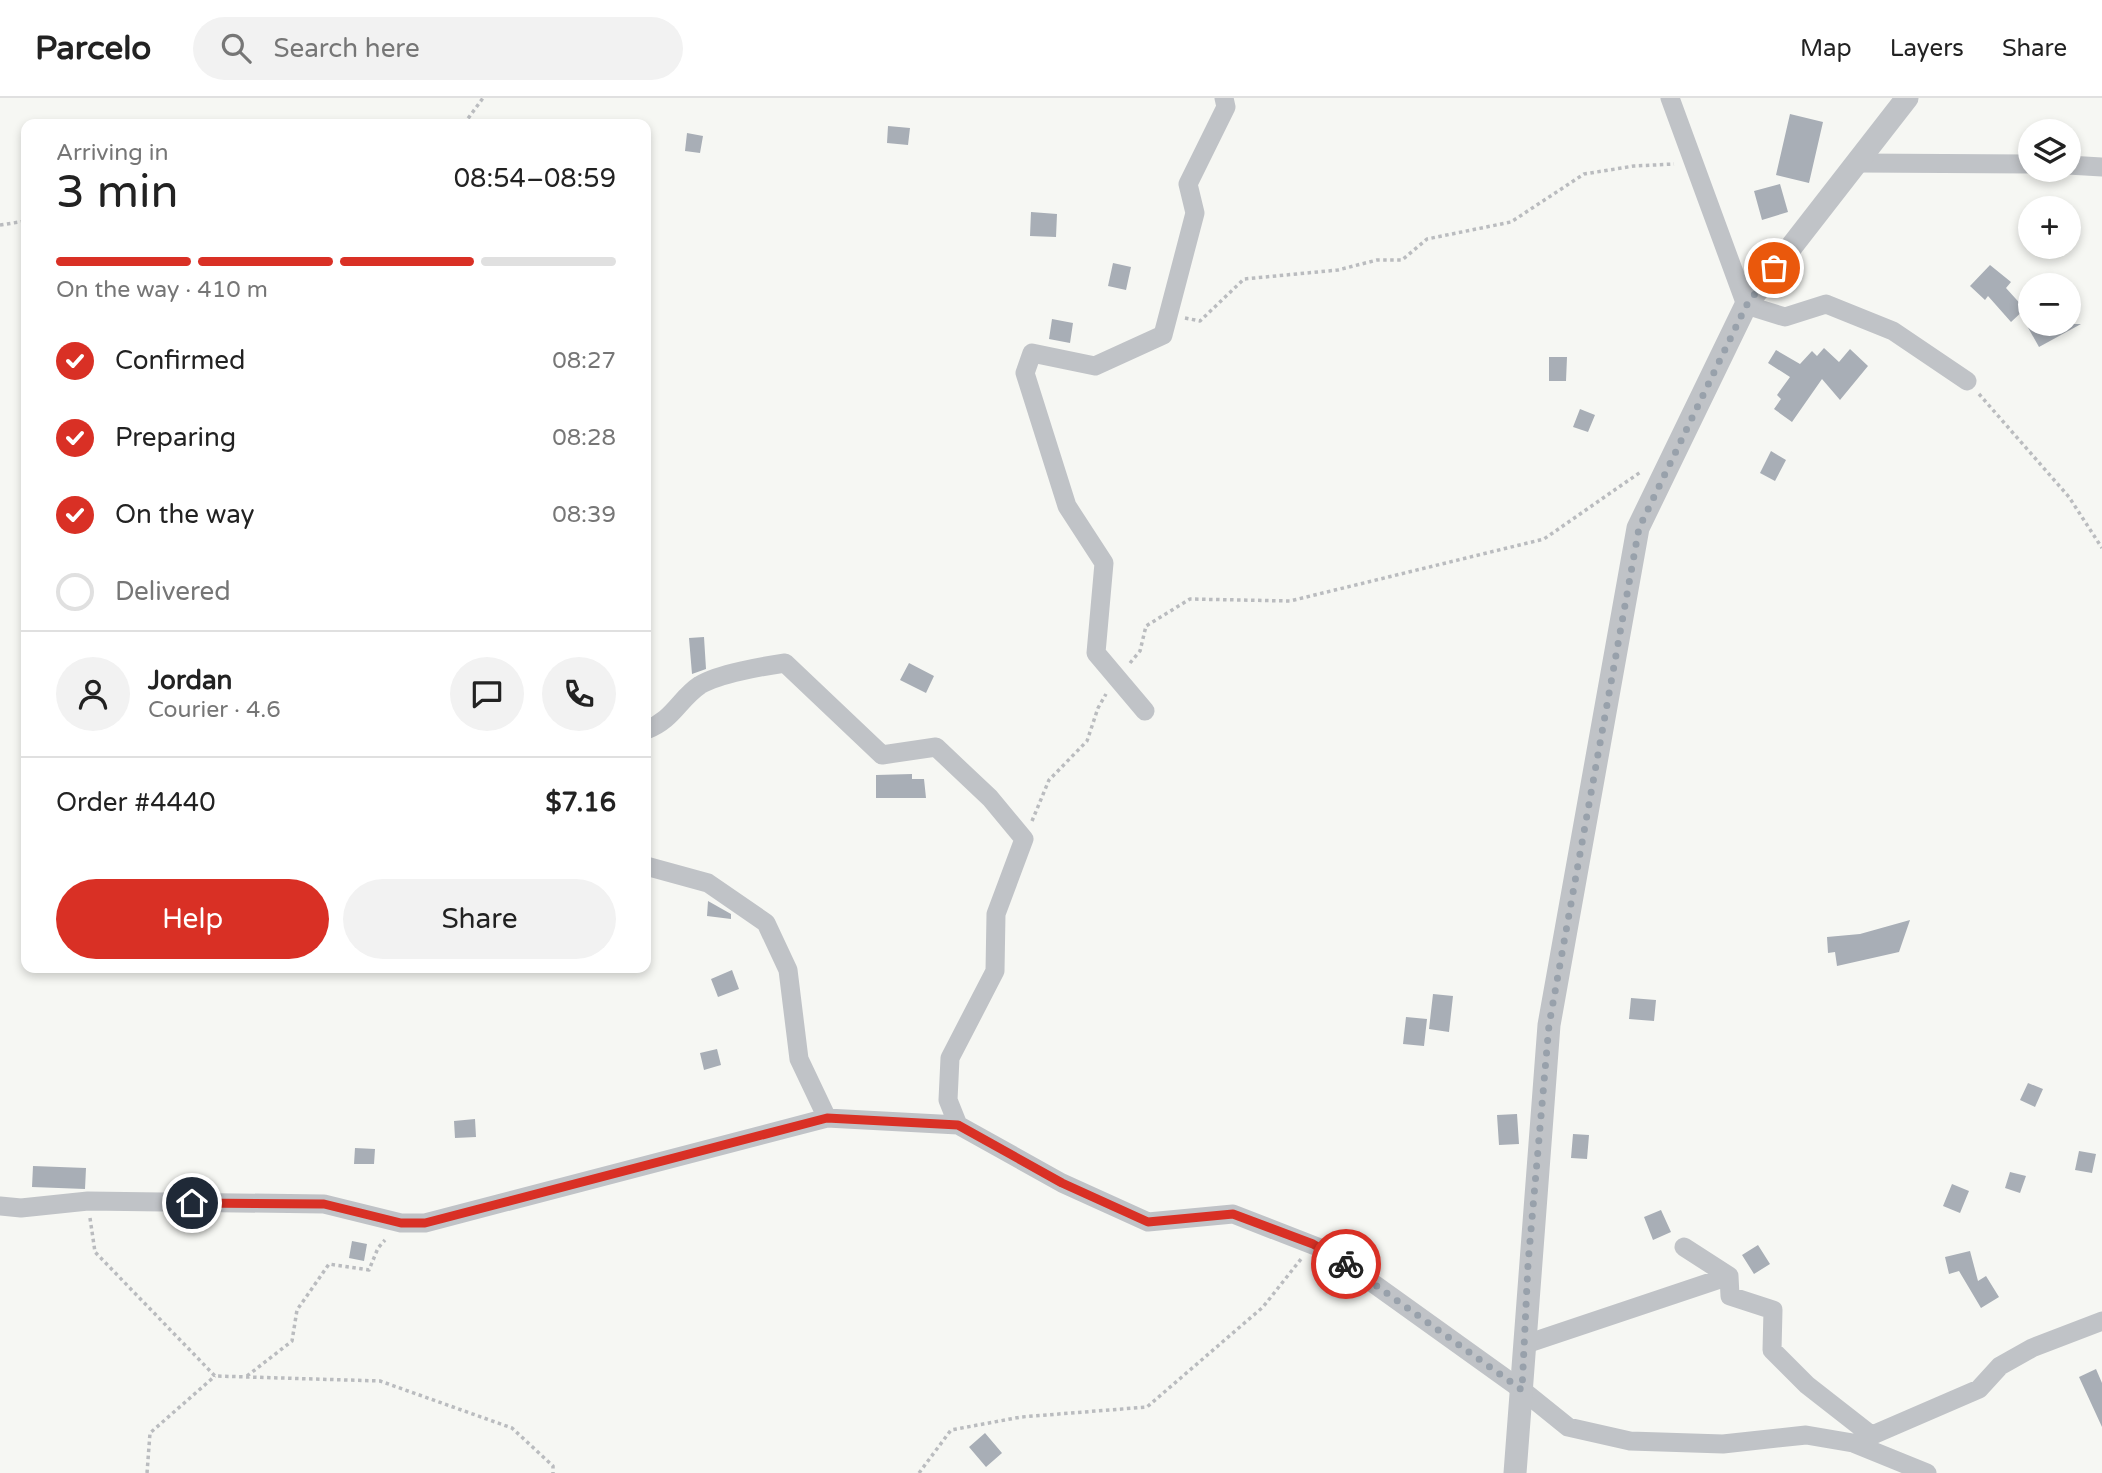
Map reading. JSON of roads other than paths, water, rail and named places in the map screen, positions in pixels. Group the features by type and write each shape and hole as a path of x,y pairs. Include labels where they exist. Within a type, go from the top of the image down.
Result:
{"street":[{"path":"1144,711 1096,653 1104,563 1068,506 1025,373 1031,353 1095,366 1163,335 1195,213 1188,184 1226,107 1224,98"},
{"path":"1670,98 1746,306"},
{"path":"1515,1473 1526,1344 1528,1264 1549,1025 1639,528 1746,306 1907,98"},
{"path":"1857,163 2018,164"},
{"path":"2081,166 2102,167"},
{"path":"1746,306 1786,317 1826,304 1893,331 1967,381"},
{"path":"651,728 662,724 701,685 759,666 785,663 882,755 936,747 990,798 1024,839 996,914 995,971 950,1058 947,1100 958,1125"},
{"path":"651,867 708,883 766,923 788,970 799,1059 827,1118"},
{"path":"0,1206 21,1208 88,1201 324,1204 401,1223 425,1223 827,1118 958,1125 1062,1183 1148,1222 1233,1214 1328,1251 1522,1390 1569,1427 1630,1441 1723,1444 1807,1435 1862,1439 1979,1390 2000,1366 2032,1348 2102,1321"},
{"path":"1685,1247 1729,1276"},
{"path":"1526,1344 1729,1276"},
{"path":"1729,1276 1730,1296 1773,1310 1772,1350 1785,1366 1862,1439 1927,1473"}]}
